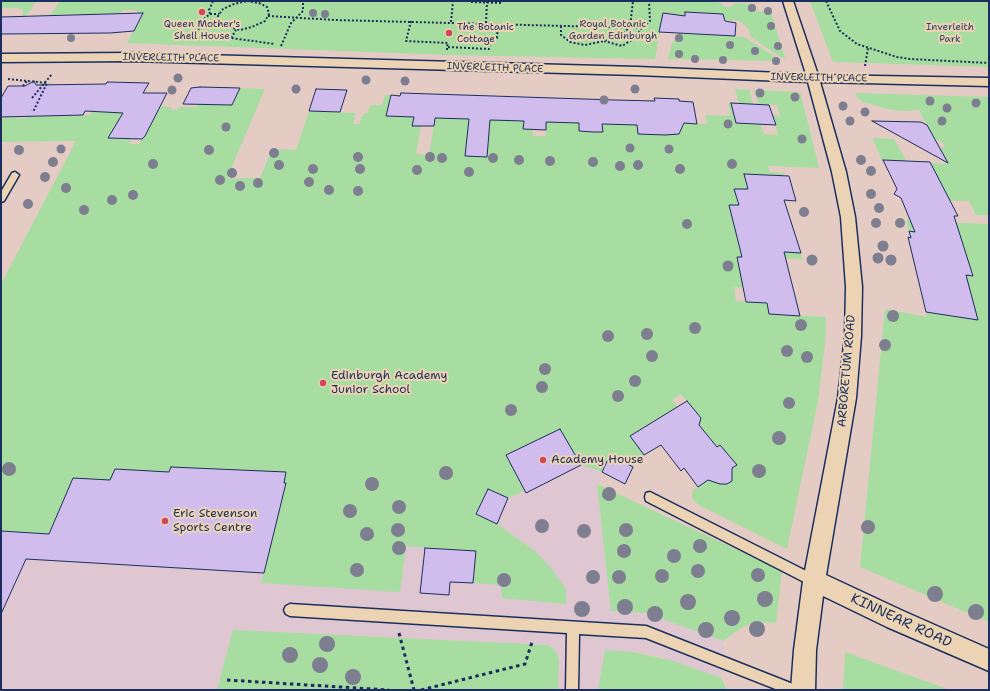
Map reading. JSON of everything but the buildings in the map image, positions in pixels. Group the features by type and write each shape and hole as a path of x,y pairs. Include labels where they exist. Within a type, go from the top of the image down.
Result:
{"street":[{"name":"ARBORETUM ROAD","path":"788,1 812,78 822,103 843,190 852,246 854,287 847,398 814,581 805,650 803,690"},
{"name":"INVERLEITH PLACE","path":"1,58 131,57 989,82"},
{"name":"KINNEAR ROAD","path":"814,581 909,626 989,660"}],"lane":[{"path":"1,199 15,175"},
{"path":"650,497 814,581"},
{"path":"290,610 646,632 794,690"},
{"path":"572,690 573,628"}],"path":[{"path":"210,14 209,10 213,1"},
{"path":"275,61 291,23 303,11 303,1"},
{"path":"451,22 453,1"},
{"path":"561,26 561,35 570,42 585,45 604,42 622,34 630,27 633,1"},
{"path":"604,42 622,46 635,38 642,28 650,21 649,1"},
{"path":"826,1 840,32 856,44 897,57 910,59 989,63"},
{"path":"251,2 265,5 268,9 268,16 265,21 256,26 236,30 220,24 218,21 219,14 234,4 251,2"},
{"path":"471,2 502,3"},
{"path":"486,23 487,2"},
{"path":"219,14 210,14 205,18 194,37 231,38 281,45"},
{"path":"268,16 411,22 642,28"},
{"path":"411,22 406,41 448,43 446,55"},
{"path":"447,47 489,49 490,38 497,38 498,24"},
{"path":"231,38 236,30"},
{"path":"8,80 26,80 47,83 34,110 31,110"},
{"path":"23,86 26,80"},
{"path":"32,98 34,98 41,86"},
{"path":"394,617 414,690"},
{"path":"421,690 525,664 537,626"},
{"path":"227,680 389,690"}],"shaded area":[{"name":"Edinburgh Academy Junior School","path":"272,149 696,164 680,308 597,484 611,611 645,613 724,641 721,678 657,656 606,650 598,690 1,690 1,284 27,234 227,178 260,178"}],"green space":[{"path":"1,1 37,1 22,21 19,21 23,10 17,8 1,8"},
{"name":"Royal Botanic Garden Edinburgh","path":"60,1 711,1 721,3 723,6 727,7 734,5 734,3 754,4 757,11 771,12 785,58 784,59 751,37 748,28 740,21 685,12 685,16 663,13 655,59 446,55 127,43 143,13 136,13 137,10 123,10 121,13 99,14 97,17 80,17 81,14 50,15"},
{"name":"Inverleith Park","path":"810,1 989,1 989,67 833,62"},
{"path":"679,32 744,37 782,61 668,59 672,44"},
{"name":"Edinburgh Academy Junior School","path":"52,83 33,115 90,115 94,107 123,113 132,138 129,144 139,144 150,126 150,106 172,107 171,110 177,110 179,107 196,107 198,104 232,105 240,88 265,89 227,178 260,178 272,149 296,150 309,111 356,113 353,124 359,124 364,113 368,113 370,105 382,105 385,95 391,95 387,113 396,113 396,117 414,117 412,125 421,126 416,154 429,155 437,105 451,119 469,119 468,127 482,128 491,109 497,120 524,121 523,129 533,130 533,136 546,136 546,120 579,123 579,131 603,132 602,124 637,125 638,134 652,134 680,123 707,124 705,115 731,116 728,103 731,103 736,123 761,125 764,134 778,135 773,115 780,116 777,105 758,104 754,90 798,92 801,95 819,168 768,166 770,172 784,173 785,175 745,174 748,189 735,189 739,205 729,205 730,208 788,210 789,215 755,214 737,237 740,250 800,253 803,259 738,257 741,274 752,288 734,287 736,301 797,305 798,307 769,314 826,317 825,344 818,401 787,549 699,505 693,500 693,490 711,478 720,484 727,484 730,482 733,476 731,469 736,465 720,445 717,447 699,425 701,418 681,394 672,400 682,412 669,412 630,436 644,455 633,467 602,472 581,465 560,429 506,454 524,491 508,498 488,489 476,514 497,524 535,551 552,569 566,590 566,604 502,598 501,585 473,583 475,551 406,546 400,592 261,583 286,483 284,483 286,472 171,467 169,472 115,469 110,480 73,478 37,560 26,560 21,552 29,533 1,531 1,284 76,141 1,142 1,122 5,117 26,118 31,109 37,86 35,84"},
{"path":"735,89 749,90 753,104 739,103"},
{"path":"855,93 989,97 989,215 976,215 969,201 950,201 940,181 936,179 916,188 896,187 888,170 899,161 882,160 872,138 894,139 907,162 946,164 938,149 945,147 942,142 935,140 919,110 892,110 863,102"},
{"path":"906,220 989,224 989,622 860,567 885,309 927,317 926,312 978,320 917,273 915,268 973,276 963,245 945,242 942,235 909,231"},
{"path":"597,484 782,571 776,623 761,622 747,625 724,641 645,613 611,611"},
{"path":"233,630 547,645 555,650 559,659 558,690 217,690"},
{"path":"605,650 632,652 670,660 721,678 727,690 598,690"},
{"path":"845,652 950,690 843,690"}],"place":[{"name":"Queen Mother's Shell House","path":"202,12"},
{"name":"The Botanic Cottage","path":"449,33"},
{"name":"Edinburgh Academy Junior School","path":"323,383"},
{"name":"Academy House","path":"543,460"},
{"name":"Eric Stevenson Sports Centre","path":"165,521"}]}
